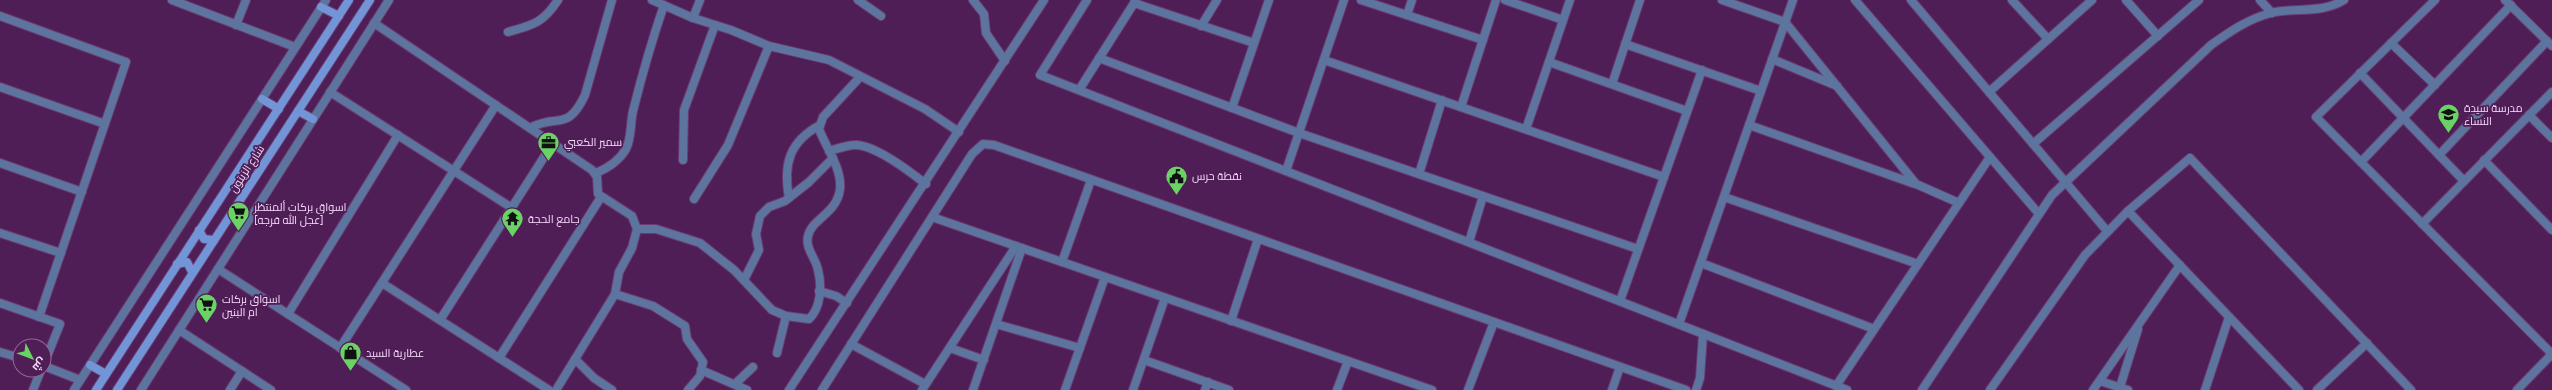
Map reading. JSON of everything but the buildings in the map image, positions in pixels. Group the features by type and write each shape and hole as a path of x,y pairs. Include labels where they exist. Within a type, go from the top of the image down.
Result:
{"main road":[{"name":"شارع الزيتون","path":"96,390 176,264 349,0"},
{"name":"شارع الزيتون","path":"117,390 192,272 370,0"},
{"path":"323,3 339,16"},
{"path":"262,99 279,109"},
{"path":"298,111 313,119"},
{"path":"199,230 204,239 214,240"},
{"path":"176,264 187,262 192,272"},
{"path":"90,365 106,374"}],"street":[{"path":"172,0 295,47"},
{"path":"236,25 246,0"},
{"path":"140,390 389,0"},
{"path":"508,32 535,25 549,13 558,0"},
{"path":"530,128 541,122 556,122 569,119 579,108 585,95 612,0"},
{"path":"652,0 693,18 769,46 829,60 925,109 959,132"},
{"path":"693,18 700,0"},
{"path":"858,0 881,16"},
{"path":"973,0 984,14 986,33 1005,62"},
{"path":"789,390 926,184 1044,0"},
{"path":"1087,0 1040,75 1847,390"},
{"path":"1201,26 1217,0"},
{"path":"1232,108 1269,0"},
{"path":"1286,171 1344,0"},
{"path":"1362,0 1483,40"},
{"path":"1407,15 1412,0"},
{"path":"1461,107 1496,0"},
{"path":"1505,0 1563,20"},
{"path":"1526,129 1570,0"},
{"path":"1612,84 1640,0"},
{"path":"1722,0 1785,22 1916,184"},
{"path":"1679,324 1793,0"},
{"path":"1855,0 2039,214"},
{"path":"1911,0 2108,231"},
{"path":"2012,0 2048,39"},
{"path":"1989,92 2092,0"},
{"path":"2126,0 2158,36"},
{"path":"2033,144 2199,0"},
{"path":"2260,0 2272,13"},
{"path":"1922,390 2039,214 2065,182 2211,45 2241,24 2272,13 2316,9 2337,4 2344,0"},
{"path":"2435,0 2316,117 2552,354 2517,390"},
{"path":"1078,90 1135,2 1254,43"},
{"path":"74,390 323,3"},
{"path":"2361,162 2435,85 2508,3 2550,44 2439,155"},
{"path":"596,173 611,166 625,151 630,140 632,114 647,57 664,5"},
{"path":"0,16 126,62 39,317"},
{"path":"374,23 596,173"},
{"path":"683,160 684,110 715,25"},
{"path":"2391,43 2435,85"},
{"path":"1625,44 1761,91"},
{"path":"694,199 728,145 769,46"},
{"path":"1099,58 1299,133 1638,249"},
{"path":"1772,59 1838,87"},
{"path":"1324,60 1664,177"},
{"path":"1549,62 1687,111"},
{"path":"1620,301 1702,70"},
{"path":"2360,73 2464,181"},
{"path":"637,229 656,229 700,243 715,253 744,280 772,310 786,316 809,319 816,313 819,306 819,291 818,270 808,247 808,236 812,227 825,217 835,204 840,189 836,164 819,129 823,117 860,77"},
{"path":"0,87 105,124"},
{"path":"330,92 512,208"},
{"path":"2422,224 2552,92"},
{"path":"1419,174 1442,100"},
{"path":"340,348 496,105"},
{"path":"2529,115 2552,138"},
{"path":"789,198 786,179 792,149 807,132 820,125"},
{"path":"1749,125 1916,184 1959,203"},
{"path":"288,314 398,135"},
{"path":"440,320 553,144"},
{"path":"822,390 972,154 982,144 994,145 1686,390"},
{"path":"744,280 759,250 756,234 760,216 769,207 789,198 809,182 831,154 857,145 873,150 905,168 926,184"},
{"path":"1836,386 1990,157"},
{"path":"1990,390 2066,280 2108,231 2128,211 2190,158 2411,390"},
{"path":"2484,160 2552,230"},
{"path":"0,163 82,192"},
{"path":"556,390 615,294 619,272 632,248 637,229 632,216 601,196 596,190 596,173"},
{"path":"1062,262 1091,180"},
{"path":"499,358 601,196"},
{"path":"1469,242 1483,196"},
{"path":"1724,197 1918,264"},
{"path":"2128,211 2299,390"},
{"path":"932,217 1432,390"},
{"path":"0,233 61,253"},
{"path":"1231,320 1258,239"},
{"path":"973,390 996,324 1019,247"},
{"path":"851,344 923,387 1019,247"},
{"path":"1701,263 1874,329"},
{"path":"2093,390 2180,265"},
{"path":"218,269 340,348 395,387 406,390"},
{"path":"1065,390 1105,277"},
{"path":"382,283 549,390"},
{"path":"819,291 836,296 847,303"},
{"path":"615,294 653,306 685,326 687,339 703,362 700,376 688,390"},
{"path":"1133,390 1165,298"},
{"path":"0,304 60,324 52,344"},
{"path":"777,353 786,316"},
{"path":"2205,390 2229,316"},
{"path":"1468,390 1494,322"},
{"path":"2100,381 2124,389 2140,322"},
{"path":"996,324 1080,348"},
{"path":"179,330 271,390"},
{"path":"1696,390 1700,378 1703,334"},
{"path":"2317,390 2366,343"},
{"path":"950,348 984,360"},
{"path":"0,352 12,356"},
{"path":"575,359 594,378 612,390"},
{"path":"1144,360 1207,386 1229,390"},
{"path":"1337,390 1348,361"},
{"path":"735,384 753,367"},
{"path":"1612,390 1620,367"},
{"path":"52,368 80,380"},
{"path":"701,370 747,390"},
{"path":"230,390 242,371"},
{"path":"33,390 38,378"}],"place":[{"name":"مدرسة سيدة النساء","path":"2448,134"},
{"name":"سمير الكعبي","path":"549,162"},
{"name":"نقطة حرس","path":"1177,196"},
{"name":"اسواق بركات ألمنتظر [عجل الله فرجه]","path":"238,232"},
{"name":"جامع الحجة","path":"513,238"},
{"name":"اسواق بركات ام البنين","path":"207,324"},
{"name":"عطارية السيد","path":"350,372"}]}
